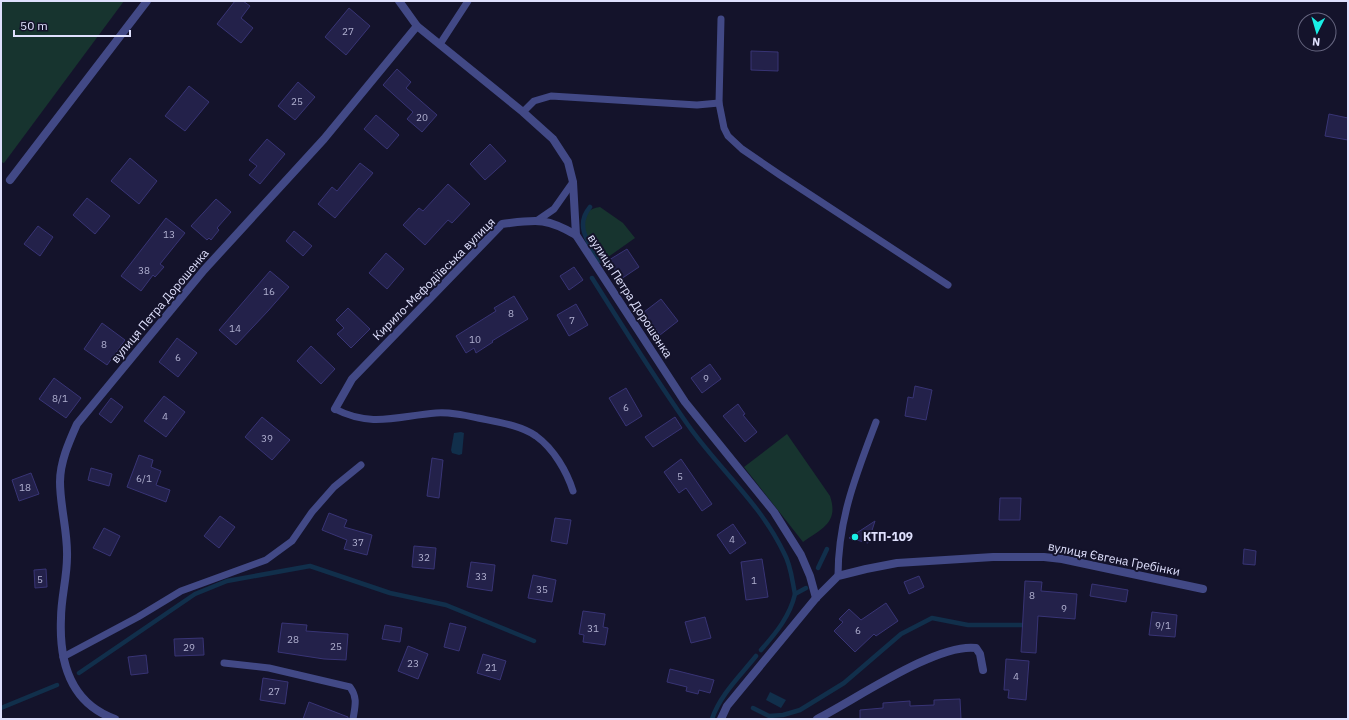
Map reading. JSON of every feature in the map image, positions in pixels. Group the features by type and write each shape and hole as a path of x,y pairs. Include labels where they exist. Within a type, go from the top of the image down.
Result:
{"street":[{"path":"10,180 147,1"},
{"name":"вулиця Петра Дорошенка","path":"399,1 418,26 523,112 553,139 568,162 573,182 576,235 685,402 774,512 801,555 810,576 816,598"},
{"name":"вулиця Петра Дорошенка","path":"63,657 61,618 67,557 60,480 66,448 77,424 204,270 324,139 418,26"},
{"name":"Кирило-Мефодіївська вулиця","path":"335,410 352,379 502,224 538,220 559,225 576,235"},
{"name":"вулиця Євгена Гребінки","path":"838,576 897,563 1021,556 1062,559 1203,589"},
{"path":"721,719 727,706 816,598 838,576"},
{"path":"817,719 924,660 950,650 970,647 976,648 980,654 983,670"},
{"path":"63,657 70,682 81,698 107,716 115,719"}],"lane":[{"path":"440,44 468,1"},
{"path":"720,19 719,103 724,128 728,136 742,149 948,285"},
{"path":"523,112 534,100 551,96 697,106 719,103"},
{"path":"538,220 554,209 573,182"},
{"path":"335,410 350,417 364,420 452,413 508,424 536,436 556,457 568,474 573,491"},
{"path":"838,576 840,531 855,477 876,422"},
{"path":"63,657 138,617 181,591 266,560 277,553 292,541 312,512 334,487 361,465"},
{"path":"224,663 269,668 350,687 355,694 356,702 353,719"}],"green space":[{"path":"1,1 124,1 4,163 1,162"},
{"path":"600,207 623,223 635,238 601,262 588,239 584,222 585,215 590,210"},
{"path":"787,434 830,496 832,505 832,513 827,524 803,542 744,467"}],"water":[{"path":"454,433 464,433 462,454 459,455 452,453 451,450"},
{"path":"770,692 786,700 781,708 766,700"}],"building":[{"path":"235,1 243,1 250,6 241,18 253,28 241,43 217,24"},
{"path":"349,8 370,26 346,55 325,37"},
{"path":"751,51 778,52 778,71 751,70"},
{"path":"397,69 411,82 406,88 437,115 422,132 407,119 413,112 383,85"},
{"path":"298,82 315,97 295,120 278,106"},
{"path":"189,86 209,102 185,131 165,116"},
{"path":"1329,114 1348,118 1348,140 1325,136"},
{"path":"376,115 399,135 387,149 364,129"},
{"path":"267,139 285,154 260,184 249,175 257,166 249,160"},
{"path":"490,144 506,161 485,180 470,164"},
{"path":"130,158 157,181 139,204 111,181"},
{"path":"360,163 373,173 335,218 318,204 332,187 337,191"},
{"path":"448,184 470,204 452,223 448,220 425,245 403,225 419,208 423,211"},
{"path":"87,198 110,216 95,234 73,215"},
{"path":"216,199 231,212 217,228 219,230 211,240 209,238 207,240 191,226"},
{"path":"166,218 185,233 160,264 164,267 155,277 153,275 141,291 121,276"},
{"path":"38,226 53,237 40,256 24,244"},
{"path":"294,231 312,246 303,256 286,241"},
{"path":"627,249 639,267 621,279 609,260"},
{"path":"386,253 404,269 387,289 369,273"},
{"path":"574,267 583,280 569,290 560,276"},
{"path":"270,271 289,287 236,345 219,330"},
{"path":"514,296 528,319 492,341 493,342 476,353 474,348 466,353 456,336 496,311 494,308"},
{"path":"661,299 678,321 660,335 644,312"},
{"path":"576,304 588,325 569,336 557,315"},
{"path":"348,308 370,329 351,348 337,334 344,328 336,320"},
{"path":"102,323 125,340 107,365 84,349"},
{"path":"177,338 197,353 178,377 159,362"},
{"path":"311,346 335,369 321,384 297,361"},
{"path":"710,364 721,379 702,393 691,378"},
{"path":"54,378 81,398 66,418 39,399"},
{"path":"915,386 932,390 926,420 905,416 908,397 913,398"},
{"path":"626,388 642,416 626,426 609,398"},
{"path":"164,396 185,412 166,437 144,421"},
{"path":"111,398 123,407 111,423 99,414"},
{"path":"738,404 745,414 743,415 757,432 745,442 723,416"},
{"path":"262,417 290,440 272,460 245,437"},
{"path":"675,417 682,428 653,447 645,437"},
{"path":"139,455 153,460 151,467 161,471 156,485 170,490 166,502 127,487"},
{"path":"432,458 443,460 439,498 427,496"},
{"path":"681,459 712,504 702,511 686,488 679,493 664,472"},
{"path":"91,468 112,474 109,486 88,480"},
{"path":"31,473 39,494 19,501 12,480"},
{"path":"1000,498 1021,498 1020,520 999,520"},
{"path":"329,513 347,520 344,527 372,535 367,555 344,549 347,540 322,530"},
{"path":"220,516 235,527 219,548 204,536"},
{"path":"555,518 571,520 567,544 551,541"},
{"path":"875,521 868,543 849,538"},
{"path":"733,524 746,543 730,554 717,535"},
{"path":"104,528 120,536 110,556 93,548"},
{"path":"414,546 436,548 434,569 412,567"},
{"path":"1244,549 1256,551 1255,565 1243,564"},
{"path":"762,559 768,597 746,600 741,562"},
{"path":"471,562 495,565 492,591 467,587"},
{"path":"46,569 47,587 35,588 34,570"},
{"path":"533,575 556,580 552,602 528,598"},
{"path":"919,576 924,587 909,594 904,582"},
{"path":"1025,581 1042,582 1041,591 1077,594 1075,619 1038,616 1036,653 1021,652"},
{"path":"1092,584 1128,590 1126,602 1090,596"},
{"path":"886,603 898,621 876,636 874,634 855,652 834,631 843,622 839,619 849,609 861,620"},
{"path":"583,611 605,614 603,627 608,628 605,645 583,642 584,635 579,634"},
{"path":"1152,612 1177,615 1175,637 1149,635"},
{"path":"705,617 711,638 691,643 685,622"},
{"path":"282,623 307,625 306,631 348,634 346,660 324,659 278,652"},
{"path":"450,623 466,627 459,651 444,647"},
{"path":"385,625 402,628 400,642 382,639"},
{"path":"203,638 204,655 175,656 174,639"},
{"path":"408,646 428,654 418,679 398,671"},
{"path":"483,654 506,661 500,680 477,673"},
{"path":"146,655 148,673 131,675 128,657"},
{"path":"1006,659 1029,661 1026,700 1008,698 1009,690 1004,690"},
{"path":"670,669 714,680 710,693 699,690 698,694 686,691 687,687 667,682"},
{"path":"263,678 288,682 285,704 260,700"},
{"path":"960,699 961,719 860,719 860,710 883,708 883,703 910,701 910,706 934,705 934,700"},
{"path":"309,702 348,717 348,719 303,719"}],"waterway":[{"path":"590,207 585,214 583,228 599,261"},
{"path":"592,278 688,425 764,518 775,535 788,562 795,594"},
{"path":"818,568 827,549"},
{"path":"79,673 195,594 227,581 310,566 390,593 446,605 534,641"},
{"path":"761,650 777,631 786,617 795,594 806,588"},
{"path":"753,708 769,716 783,715 800,710 844,683 901,634 932,618 968,625 1028,625"},
{"path":"712,719 725,694 756,656"},
{"path":"1,708 57,685"}],"place":[{"name":"КТП-109","path":"855,537"}]}
